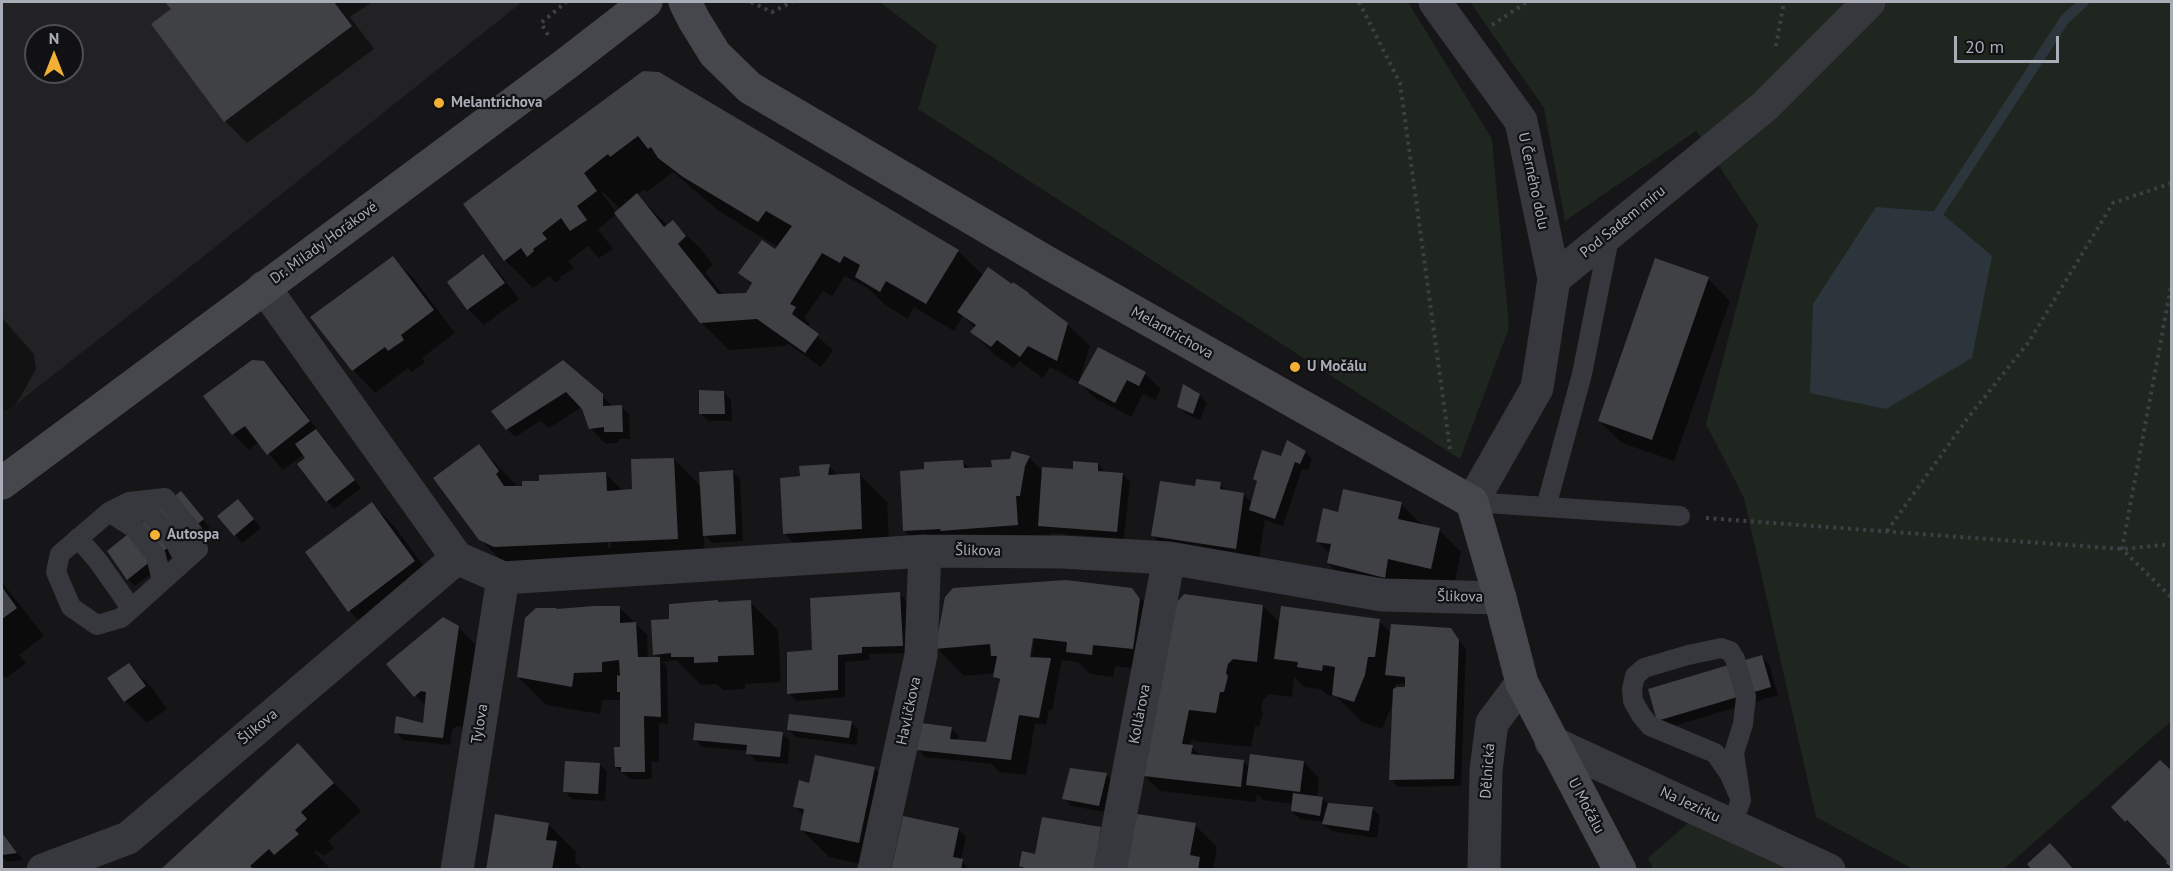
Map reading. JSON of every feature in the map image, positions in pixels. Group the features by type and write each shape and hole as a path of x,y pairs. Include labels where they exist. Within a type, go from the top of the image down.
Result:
{"street":[{"name":"Dr. Milady Horákové","path":"2,483 566,64 646,2"},
{"name":"Melantrichova","path":"685,2 715,54 750,88 1048,263 1472,502"},
{"name":"U Černého dolu","path":"1435,2 1521,121 1554,279"},
{"name":"Pod Sadem míru","path":"1554,279 1765,106 1869,2"},
{"path":"1551,742 1522,683 1472,502 1537,388 1554,279"},
{"path":"264,287 457,558"},
{"name":"Šlikova","path":"43,870 128,838 457,558 503,578 925,550 1061,552 1169,558 1382,595 1500,598"},
{"name":"Havlíčkova","path":"874,870 921,655 925,550"},
{"name":"Kollárova","path":"1110,870 1169,558"},
{"name":"Tylova","path":"457,870 503,578"},
{"name":"Dělnická","path":"1484,870 1486,770 1492,723 1522,683"},
{"name":"Na Jezírku","path":"1551,742 1737,812 1829,870"},
{"name":"U Močálu","path":"1551,742 1620,870"}],"lane":[{"path":"1546,507 1582,374 1610,233"},
{"path":"165,498 194,534 198,549 121,618 97,625 71,607 56,572 60,554 109,512 129,502 165,498"},
{"path":"1472,502 1680,516"},
{"path":"109,512 134,528 156,556 162,581"},
{"path":"78,538 98,561 131,608"},
{"path":"1721,648 1730,651 1735,659 1746,697 1743,724 1734,753 1737,812 1730,773 1715,753 1650,726 1641,715 1633,701 1632,689 1635,676 1644,668 1721,648"}],"path":[{"path":"751,2 772,12 792,2"},
{"path":"1359,2 1400,83 1452,465 1442,484"},
{"path":"1886,532 1967,419 2028,343 2113,203 2172,183"},
{"path":"2122,549 2172,281"},
{"path":"1680,516 2122,549 2172,544"},
{"path":"2122,549 2172,598"}],"shaded area":[{"path":"2,2 522,2 2,415"},
{"path":"880,2 1408,2 1492,139 1509,328 1460,459 918,109 937,46"},
{"path":"1470,2 2171,2 2171,721 2004,869 1913,869 1816,817 1744,498 1706,424 1758,225 1696,131 1565,221 1544,108"},
{"path":"1876,207 1940,212 1992,256 1972,358 1886,409 1810,393 1813,304"},
{"path":"1688,823 1787,869 1653,869 1648,858"}],"building":[{"path":"165,2 334,2 352,26 224,122 151,24 171,9"},
{"path":"643,71 659,72 959,250 926,304 886,281 880,292 855,277 860,265 844,256 840,263 822,253 790,304 796,307 792,314 819,334 805,353 757,319 700,323 614,213 637,193 664,227 673,220 686,236 678,244 718,294 746,293 752,283 738,273 762,240 775,249 792,226 766,211 758,222 683,177 658,158 651,147 648,149 638,136 610,157 608,154 584,173 597,191 577,206 587,220 570,231 561,218 542,233 547,239 533,249 534,251 527,257 521,248 504,261 463,204"},
{"path":"483,254 505,283 467,310 447,282"},
{"path":"393,256 434,310 401,335 404,340 388,351 385,347 352,371 310,317"},
{"path":"1655,258 1709,277 1652,440 1598,421"},
{"path":"988,267 1029,293 1068,323 1057,361 1028,346 1020,357 997,340 991,347 970,332 976,325 957,312"},
{"path":"1098,347 1146,372 1139,386 1127,380 1115,403 1078,383"},
{"path":"252,360 264,361 310,421 267,455 245,426 232,435 203,396"},
{"path":"563,360 603,394 603,406 622,405 623,432 604,432 604,427 589,429 582,409 566,392 506,430 491,411"},
{"path":"1183,384 1200,394 1193,414 1177,407"},
{"path":"699,390 724,391 725,414 699,414"},
{"path":"316,429 355,480 326,502 297,464 305,458 295,444"},
{"path":"1287,440 1306,451 1300,464 1295,462 1275,519 1249,510 1257,481 1253,479 1262,450 1281,456"},
{"path":"479,444 499,471 496,474 504,486 522,486 522,481 539,481 539,475 606,472 607,491 632,489 631,459 674,458 678,539 494,547 479,540 433,478"},
{"path":"1012,451 1030,456 1025,466 1020,496 1016,496 1018,525 940,531 941,529 903,531 900,471 924,469 924,462 963,460 964,468 992,467 991,460 1010,459"},
{"path":"1073,461 1098,463 1098,471 1123,473 1117,532 1038,526 1042,467 1073,469"},
{"path":"830,464 828,475 860,473 862,529 783,534 780,478 800,476 799,466"},
{"path":"733,470 736,534 703,536 699,472"},
{"path":"1196,479 1221,482 1220,489 1244,493 1236,549 1151,536 1160,481 1195,486"},
{"path":"1343,489 1402,502 1398,519 1440,528 1431,569 1388,559 1385,578 1327,563 1331,544 1316,542 1323,508 1338,512"},
{"name":"Autospa","path":"181,491 204,519 127,580 107,551"},
{"path":"238,499 254,519 234,536 217,516"},
{"path":"372,502 415,561 348,612 305,552"},
{"path":"1066,580 1132,588 1140,599 1133,649 1093,645 1092,655 1066,652 1067,642 1033,638 1030,657 1051,658 1039,718 1019,715 1011,760 916,750 921,723 952,727 950,739 986,742 1000,679 993,677 997,656 991,656 990,644 935,649 945,597 953,588"},
{"path":"2,587 17,608 2,619"},
{"path":"900,592 903,646 862,647 862,653 838,655 838,690 787,694 787,652 812,650 810,598"},
{"path":"1184,594 1263,605 1257,662 1233,659 1228,664 1226,673 1228,676 1224,692 1220,692 1216,713 1189,710 1182,744 1193,745 1191,754 1244,760 1241,787 1143,776 1177,602"},
{"path":"718,600 718,602 751,600 754,655 718,656 718,662 694,663 694,657 671,657 671,653 653,655 651,620 669,619 669,604"},
{"path":"620,606 620,623 636,622 638,657 660,657 661,717 644,716 645,772 621,772 621,767 615,767 614,747 620,747 620,692 617,692 617,675 620,676 619,660 602,662 602,672 574,673 572,687 517,677 525,618 536,608"},
{"path":"1281,606 1380,619 1375,657 1368,657 1365,675 1354,702 1332,695 1335,667 1323,665 1322,671 1297,667 1298,662 1274,659"},
{"path":"443,617 459,626 443,738 394,733 396,716 423,723 426,692 421,691 414,697 386,664"},
{"path":"1391,624 1451,628 1459,640 1454,779 1389,780 1393,689 1405,687 1405,677 1385,675"},
{"path":"1762,655 1771,687 1657,721 1648,689"},
{"path":"129,663 146,686 124,702 107,678"},
{"path":"789,714 852,721 849,738 787,730"},
{"path":"695,723 783,732 780,757 746,754 747,745 693,740"},
{"path":"298,743 334,783 301,812 307,819 295,830 299,834 274,855 269,849 250,866 254,870 160,870"},
{"path":"1250,754 1304,761 1300,792 1246,785"},
{"path":"815,755 875,767 859,843 800,830 804,809 793,807 799,780 809,783"},
{"path":"2160,760 2172,771 2172,868 2127,820 2125,822 2111,807"},
{"path":"565,761 600,763 598,794 563,792"},
{"path":"1070,768 1107,773 1099,806 1062,799"},
{"path":"1293,793 1323,797 1320,816 1291,811"},
{"path":"1328,803 1373,807 1369,831 1322,824"},
{"path":"495,814 549,823 546,840 557,841 552,870 486,870"},
{"path":"1137,814 1196,823 1190,855 1200,857 1198,870 1125,870"},
{"path":"903,816 959,828 953,857 963,859 961,870 891,870"},
{"path":"1042,817 1101,827 1094,870 1032,870 1019,866 1022,851 1035,854"},
{"path":"2,833 17,853 2,855"},
{"path":"2050,843 2074,870 2032,870 2027,864"}],"waterway":[{"path":"1932,223 2065,19 2084,2"}],"place":[{"name":"Melantrichova","path":"439,103"},
{"name":"U Močálu","path":"1295,367"},
{"name":"Autospa","path":"155,535"}]}
